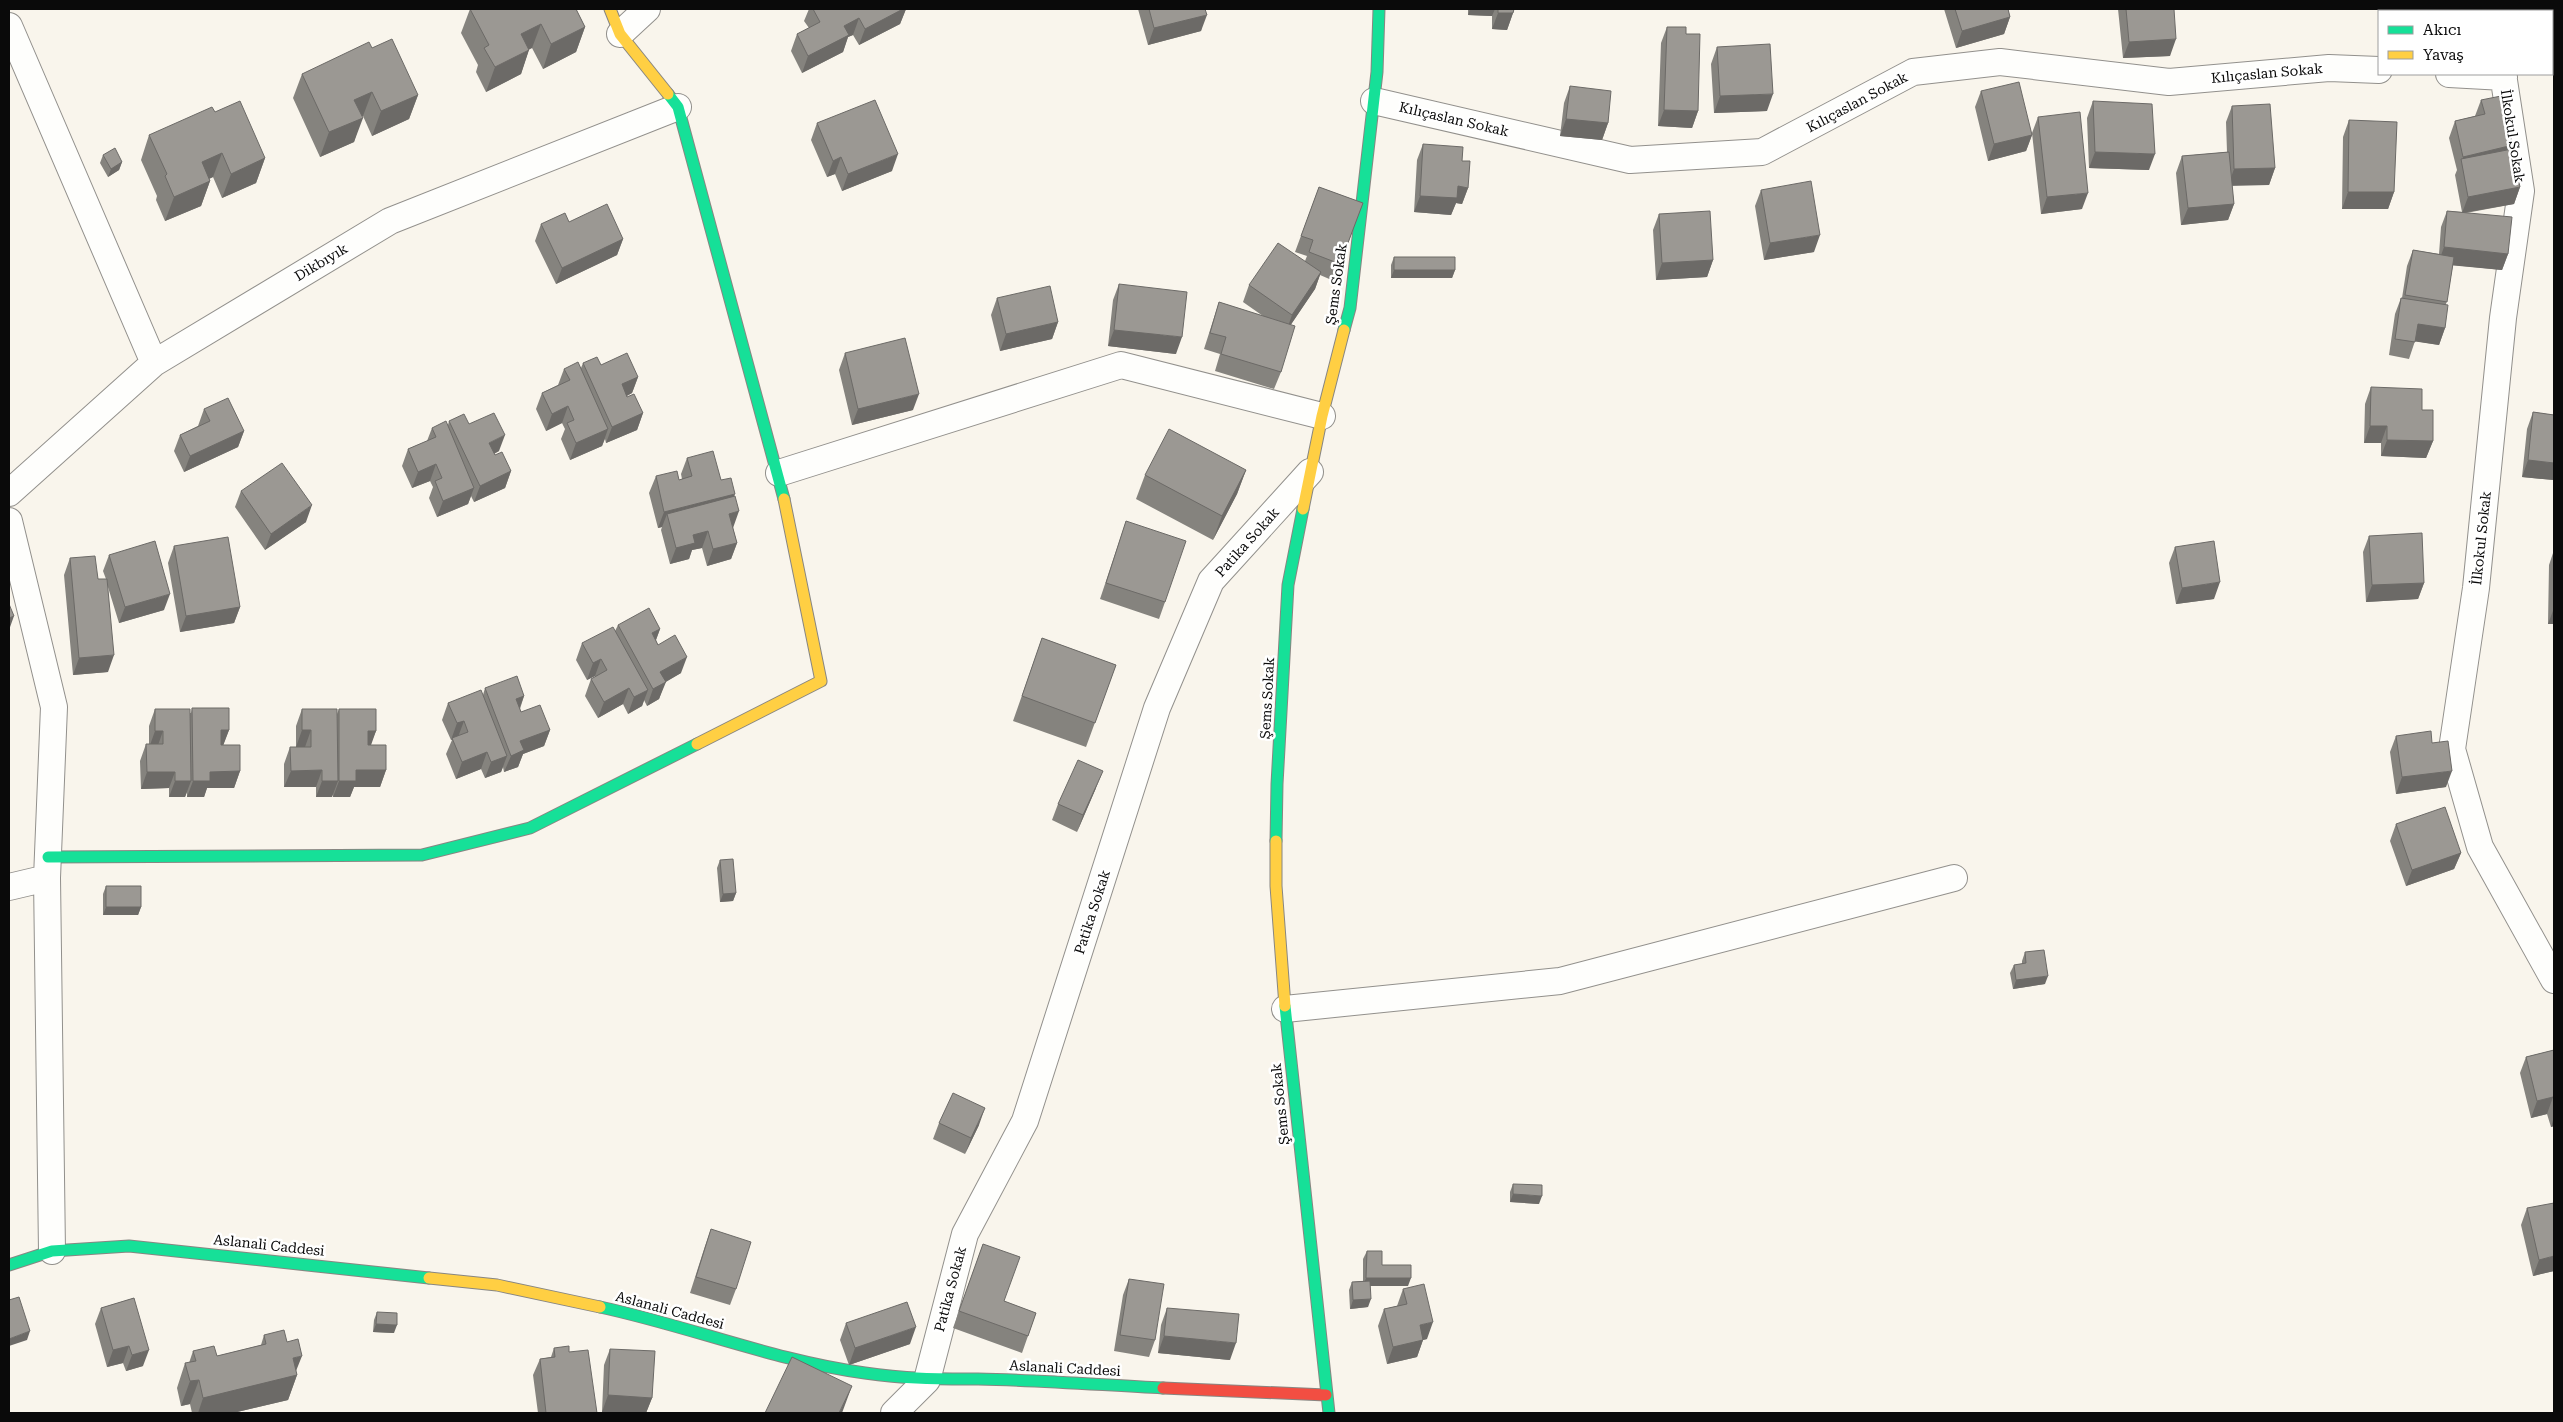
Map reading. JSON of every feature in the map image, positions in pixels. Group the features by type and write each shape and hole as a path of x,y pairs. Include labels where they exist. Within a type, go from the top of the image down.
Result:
{"street":[{"path":"9,887 48,868 422,855 530,828 821,680 779,473 678,107 620,34 610,9"},
{"path":"620,34 647,9"},
{"name":"Şems Sokak","path":"1329,1413 1285,1010 1276,886 1277,784 1288,585 1322,416 1350,308 1374,101 1379,9"},
{"path":"9,26 154,363"},
{"name":"Kılıçaslan Sokak","path":"1374,101 1630,160 1762,152 1913,72 2000,62 2169,82 2329,68 2378,70"},
{"name":"İlkokul Sokak","path":"2503,75 2521,191 2503,318 2476,588 2452,749 2480,847 2554,980"},
{"name":"Dikbıyık","path":"9,493 154,363 390,221 678,107"},
{"path":"779,473 1121,365 1322,416"},
{"name":"Patika Sokak","path":"927,1380 965,1234 1025,1121 1161,699 1211,581 1310,472"},
{"path":"9,520 54,707 48,868 52,1251"},
{"path":"1285,1010 1560,981 1954,878"},
{"name":"Aslanali Caddesi","path":"9,1265 52,1251 129,1246 497,1285 641,1316 786,1357 863,1374 927,1380 978,1379 1326,1395"},
{"path":"894,1413 927,1380"}],"building":[{"path":"470,9 576,9 585,27 551,44 541,24 521,34 529,50 495,67 484,48 489,45"},
{"path":"813,9 903,9 865,29 859,18 844,26 849,35 808,56 797,34 820,22"},
{"path":"1149,9 1205,9 1207,15 1154,28"},
{"path":"1498,9 1514,9 1513,13 1498,13"},
{"path":"1955,9 2008,9 2010,17 1962,31"},
{"path":"2126,9 2174,9 2176,39 2129,42"},
{"path":"1667,27 1686,27 1686,34 1700,34 1698,111 1664,110"},
{"path":"392,39 418,95 381,111 372,92 354,100 363,118 329,132 302,74 369,42 372,48"},
{"path":"1770,44 1773,94 1720,96 1717,47"},
{"path":"2019,82 2032,135 1994,144 1981,91"},
{"path":"1570,86 1611,91 1608,123 1566,119"},
{"path":"2501,96 2513,145 2463,157 2455,121 2485,114 2481,100"},
{"path":"875,100 898,154 848,174 841,157 833,161 817,123"},
{"path":"240,101 265,158 231,174 222,153 202,162 210,181 174,197 165,176 167,174 149,135 212,107 215,112"},
{"path":"2093,101 2152,104 2155,154 2095,152"},
{"path":"2270,104 2275,168 2234,169 2232,106"},
{"path":"2080,112 2088,193 2047,197 2038,117"},
{"path":"2349,120 2397,122 2394,192 2348,192"},
{"path":"1423,144 1463,147 1462,161 1470,161 1468,188 1458,186 1457,198 1420,196"},
{"path":"115,148 122,162 111,169 103,155"},
{"path":"2512,149 2520,187 2468,197 2461,159"},
{"path":"2229,152 2234,204 2188,208 2182,156"},
{"path":"1811,181 1820,235 1770,243 1761,190"},
{"path":"1319,187 1363,203 1340,264 1309,252 1313,240 1301,236"},
{"path":"607,204 623,239 562,268 541,224 565,213 569,222"},
{"path":"1710,211 1713,260 1662,263 1659,214"},
{"path":"2447,211 2512,217 2508,254 2444,247"},
{"path":"1278,243 1321,272 1292,315 1249,285"},
{"path":"2413,250 2454,257 2447,302 2405,295"},
{"path":"1394,257 1455,257 1455,270 1394,270"},
{"path":"1119,284 1187,292 1182,337 1114,330"},
{"path":"1050,286 1058,322 1006,334 997,298"},
{"path":"2401,298 2448,305 2445,328 2418,324 2415,342 2395,339"},
{"path":"1219,302 1295,326 1281,372 1221,354 1226,337 1210,333"},
{"path":"905,338 919,394 858,409 845,353"},
{"path":"627,353 638,377 622,384 627,397 634,394 643,413 612,427 583,363 597,357 601,365"},
{"path":"578,362 608,429 576,443 567,423 574,420 568,406 552,414 542,393 570,380 564,369"},
{"path":"2371,387 2422,389 2422,410 2433,410 2433,441 2387,440 2387,426 2370,426"},
{"path":"228,398 244,431 190,456 180,435 210,421 204,409"},
{"path":"2533,412 2554,415 2554,463 2528,460"},
{"path":"494,413 505,435 489,443 495,455 502,452 511,471 480,486 449,421 464,414 469,424"},
{"path":"446,421 474,488 443,501 435,481 442,478 436,464 418,472 408,449 436,437 432,428"},
{"path":"1169,429 1246,470 1222,516 1145,475"},
{"path":"713,451 721,480 731,478 735,494 664,512 656,476 677,471 679,480 692,476 687,458"},
{"path":"282,463 312,505 271,534 241,491"},
{"path":"735,496 739,511 729,514 737,543 713,549 708,531 693,535 695,543 676,548 667,514"},
{"path":"1126,521 1186,541 1165,602 1106,583"},
{"path":"2422,533 2424,583 2372,585 2369,536"},
{"path":"228,537 240,607 186,616 174,546"},
{"path":"155,541 170,594 125,607 109,555"},
{"path":"2214,541 2220,582 2182,588 2175,547"},
{"path":"95,556 98,579 107,579 114,655 79,658 70,558"},
{"path":"9,604 14,616 9,618"},
{"path":"649,608 660,629 652,633 658,645 675,635 687,657 660,672 666,682 653,689 618,625"},
{"path":"613,627 648,690 634,697 629,688 604,702 591,679 607,670 601,659 593,663 582,643"},
{"path":"1042,638 1116,665 1095,723 1022,696"},
{"path":"517,676 524,696 516,699 521,712 540,705 550,730 520,741 524,750 511,756 485,688"},
{"path":"481,690 507,756 491,762 487,752 462,762 452,738 468,732 464,721 457,723 448,703"},
{"path":"192,708 229,708 229,730 221,730 221,745 240,745 240,771 210,772 210,781 193,781"},
{"path":"155,709 190,709 191,781 175,781 175,772 147,772 146,744 163,744 163,731 155,731"},
{"path":"302,709 337,709 338,781 322,781 322,770 291,771 290,747 311,747 311,730 302,730"},
{"path":"339,709 376,709 376,731 368,731 368,745 386,745 386,770 356,770 356,781 339,781"},
{"path":"2431,731 2432,743 2448,741 2452,771 2402,777 2396,736"},
{"path":"1078,760 1103,771 1083,815 1058,804"},
{"path":"2445,807 2461,853 2412,870 2396,824"},
{"path":"733,859 736,893 723,894 720,860"},
{"path":"106,886 141,886 141,907 106,907"},
{"path":"2044,950 2048,976 2016,980 2014,965 2026,963 2025,952"},
{"path":"2554,1050 2554,1100 2553,1097 2537,1101 2526,1057"},
{"path":"953,1093 985,1108 971,1138 939,1123"},
{"path":"1513,1184 1542,1185 1542,1196 1513,1194"},
{"path":"2554,1203 2554,1256 2539,1260 2527,1208"},
{"path":"711,1229 751,1242 736,1289 696,1277"},
{"path":"983,1244 1020,1257 1004,1301 1036,1313 1028,1336 959,1311"},
{"path":"1367,1251 1382,1251 1382,1265 1411,1265 1411,1278 1366,1278"},
{"path":"1129,1279 1164,1284 1155,1340 1120,1335"},
{"path":"1370,1281 1371,1299 1353,1300 1352,1282"},
{"path":"1424,1284 1433,1322 1420,1325 1423,1340 1393,1347 1384,1309 1407,1304 1403,1289"},
{"path":"19,1297 30,1331 9,1339 9,1300"},
{"path":"134,1298 149,1350 132,1355 129,1346 113,1350 101,1308"},
{"path":"907,1302 916,1327 855,1348 846,1323"},
{"path":"1167,1308 1239,1314 1236,1343 1164,1336"},
{"path":"377,1312 397,1313 397,1325 376,1324"},
{"path":"284,1330 287,1342 298,1339 302,1356 293,1358 297,1375 203,1398 199,1380 190,1381 185,1363 196,1361 193,1351 214,1346 217,1356 266,1344 264,1335"},
{"path":"569,1346 569,1352 588,1350 597,1413 546,1413 540,1359 555,1357 554,1348"},
{"path":"610,1349 655,1351 652,1398 608,1395"},
{"path":"792,1357 852,1386 839,1413 765,1413"}],"traffic: fast":[{"path":"1344,330 1350,308 1377,72 1379,9"},
{"path":"668,94 678,107 784,499"},
{"path":"1276,841 1277,784 1288,585 1303,509"},
{"path":"48,857 422,855 530,828 697,744"},
{"path":"1285,1006 1329,1413"},
{"path":"9,1265 52,1251 129,1246 429,1278"},
{"path":"600,1307 765,1352 865,1373 922,1378 1024,1380 1163,1388"}],"traffic: slow":[{"path":"610,9 620,34 668,94"},
{"path":"1303,509 1322,416 1344,330"},
{"path":"697,744 821,681 784,499"},
{"path":"1276,841 1276,886 1285,1006"},
{"path":"429,1278 497,1285 600,1307"}],"traffic: jam":[{"path":"1163,1388 1326,1395"}]}
